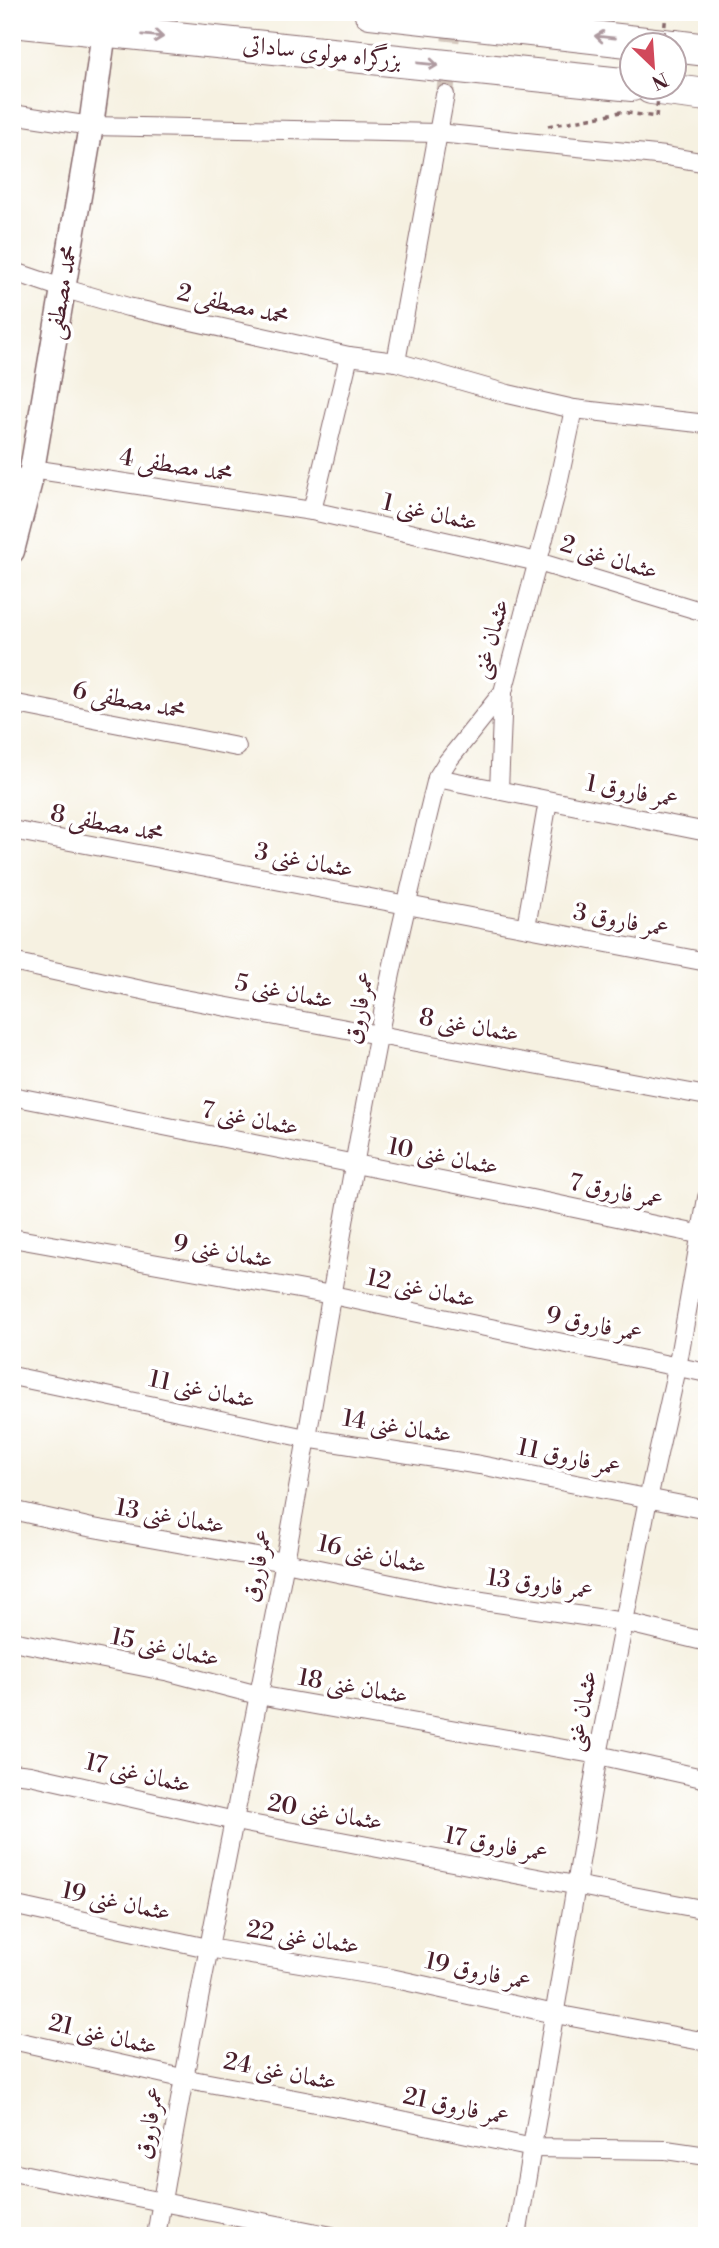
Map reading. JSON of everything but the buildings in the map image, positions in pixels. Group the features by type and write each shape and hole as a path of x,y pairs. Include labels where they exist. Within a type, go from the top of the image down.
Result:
{"highway":[{"name":"بزرگراه مولوی ساداتی","path":"370,12 618,40"},
{"name":"بزرگراه مولوی ساداتی","path":"12,21 618,84"},
{"name":"بزرگراه مولوی ساداتی","path":"688,48 707,50"},
{"path":"688,97 707,95"}],"street":[{"name":"محمد مصطفی","path":"12,551 91,126 104,31"},
{"path":"396,362 445,95"},
{"path":"12,114 91,126 438,133 666,156 707,163"},
{"name":"محمد مصطفی 2","path":"12,271 128,307 349,356 396,362 574,410 707,424"},
{"path":"312,511 349,356"},
{"name":"عثمان غنی","path":"406,905 437,778 503,692 556,493 574,410"},
{"name":"محمد مصطفی 4","path":"25,475 312,511"},
{"name":"عثمان غنی 1","path":"312,511 538,562"},
{"name":"عثمان غنی 2","path":"538,562 707,613"},
{"path":"499,790 503,692"},
{"name":"محمد مصطفی 6","path":"12,703 237,747"},
{"name":"عمر فاروق 1","path":"437,778 707,832"},
{"path":"526,927 548,801"},
{"name":"محمد مصطفی 8","path":"12,830 193,865"},
{"name":"عثمان غنی 3","path":"193,865 526,927"},
{"name":"عمرفاروق","path":"156,2236 182,2078 285,1562 355,1165 406,905"},
{"name":"عمر فاروق 3","path":"526,927 707,962"},
{"name":"عثمان غنی 5","path":"12,962 179,998 379,1035"},
{"name":"عثمان غنی 8","path":"379,1035 707,1096"},
{"name":"عثمان غنی 7","path":"12,1096 355,1165"},
{"name":"عثمان غنی 10","path":"355,1165 522,1197"},
{"name":"عمر فاروق 7","path":"522,1197 704,1236"},
{"name":"عثمان غنی","path":"517,2236 598,1755 648,1499 704,1236 707,1198"},
{"name":"عثمان غنی 9","path":"12,1238 332,1296"},
{"name":"عثمان غنی 12","path":"332,1296 501,1330"},
{"name":"عمر فاروق 9","path":"501,1330 707,1373"},
{"name":"عثمان غنی 11","path":"12,1376 306,1438"},
{"name":"عثمان غنی 14","path":"306,1438 480,1465"},
{"name":"عمر فاروق 11","path":"480,1465 707,1510"},
{"name":"عثمان غنی 13","path":"12,1510 88,1527 285,1562"},
{"name":"عثمان غنی 16","path":"285,1562 449,1596"},
{"name":"عمر فاروق 13","path":"449,1596 624,1622 707,1642"},
{"name":"عثمان غنی 15","path":"12,1642 170,1672 258,1695"},
{"name":"عثمان غنی 18","path":"258,1695 598,1755 707,1779"},
{"name":"عثمان غنی 17","path":"21,1774 235,1821"},
{"name":"عثمان غنی 20","path":"235,1821 406,1852"},
{"name":"عمر فاروق 17","path":"406,1852 705,1910"},
{"name":"عثمان غنی 19","path":"13,1905 208,1948"},
{"name":"عثمان غنی 22","path":"208,1948 391,1978"},
{"name":"عمر فاروق 19","path":"391,1978 555,2014 707,2042"},
{"name":"عثمان غنی 21","path":"12,2040 182,2078"},
{"name":"عثمان غنی 24","path":"182,2078 369,2113"},
{"name":"عمر فاروق 21","path":"369,2113 533,2148 666,2150 707,2156"},
{"path":"12,2172 332,2236"}],"path":[{"path":"664,32 666,12"},
{"path":"546,126 621,112 653,102"}],"tunnel":[{"path":"445,95 453,15"}]}
